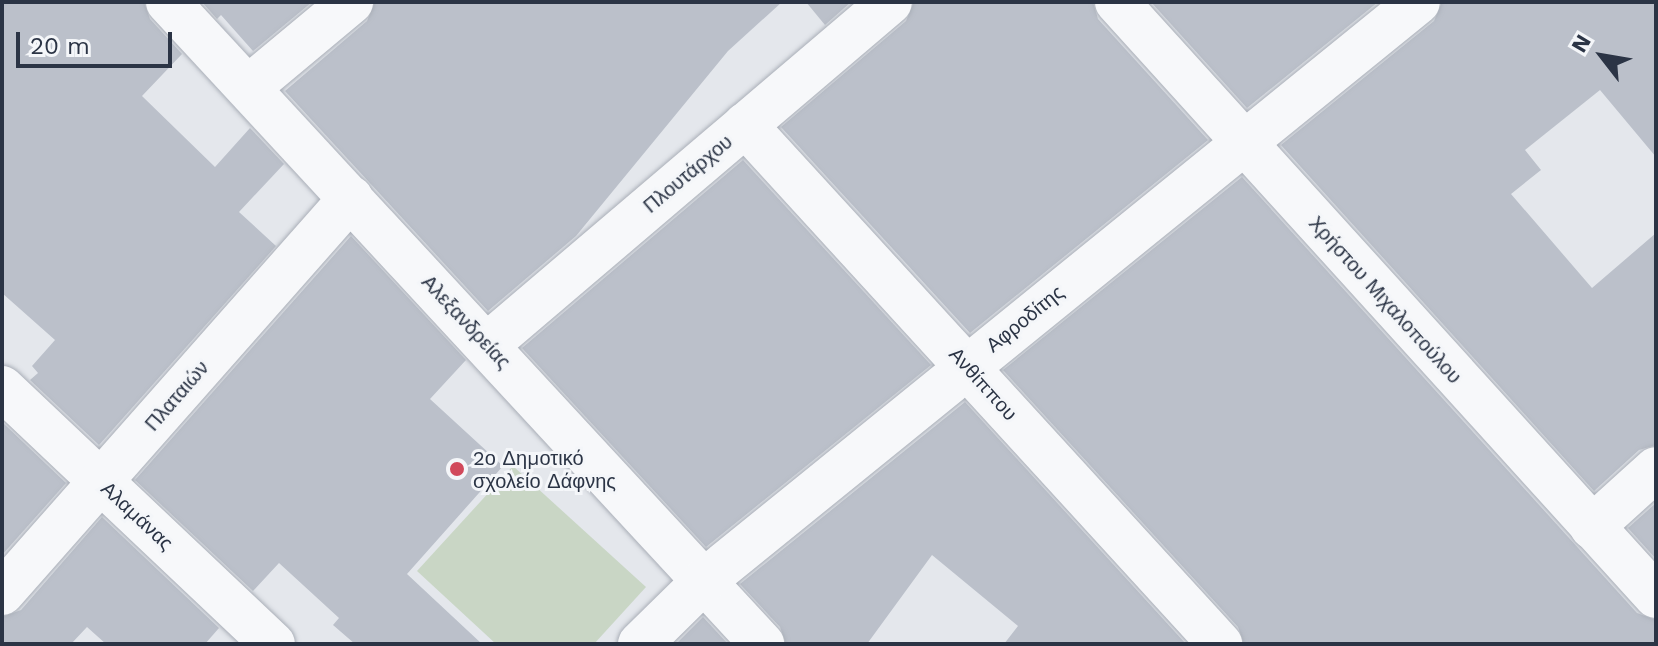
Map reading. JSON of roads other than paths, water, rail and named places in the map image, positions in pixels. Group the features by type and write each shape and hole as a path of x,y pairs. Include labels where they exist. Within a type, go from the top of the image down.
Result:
{"street":[{"name":"Αλεξανδρείας","path":"168,2 762,644"},
{"path":"249,87 351,2"},
{"name":"Πλουτάρχου","path":"487,345 890,2"},
{"name":"Χρήστου Μιχαλοπούλου","path":"1117,2 1243,145 1656,596"},
{"name":"Αφροδίτης","path":"640,644 704,581 1418,2"},
{"name":"Ανθίππου","path":"745,125 1220,644"},
{"name":"Πλαταιών","path":"2,593 351,198"},
{"name":"Αλαμάνας","path":"2,388 273,644"},
{"path":"1592,527 1656,469"}],"place":[{"name":"2ο Δημοτικό σχολείο Δάφνης","path":"457,469"}]}
